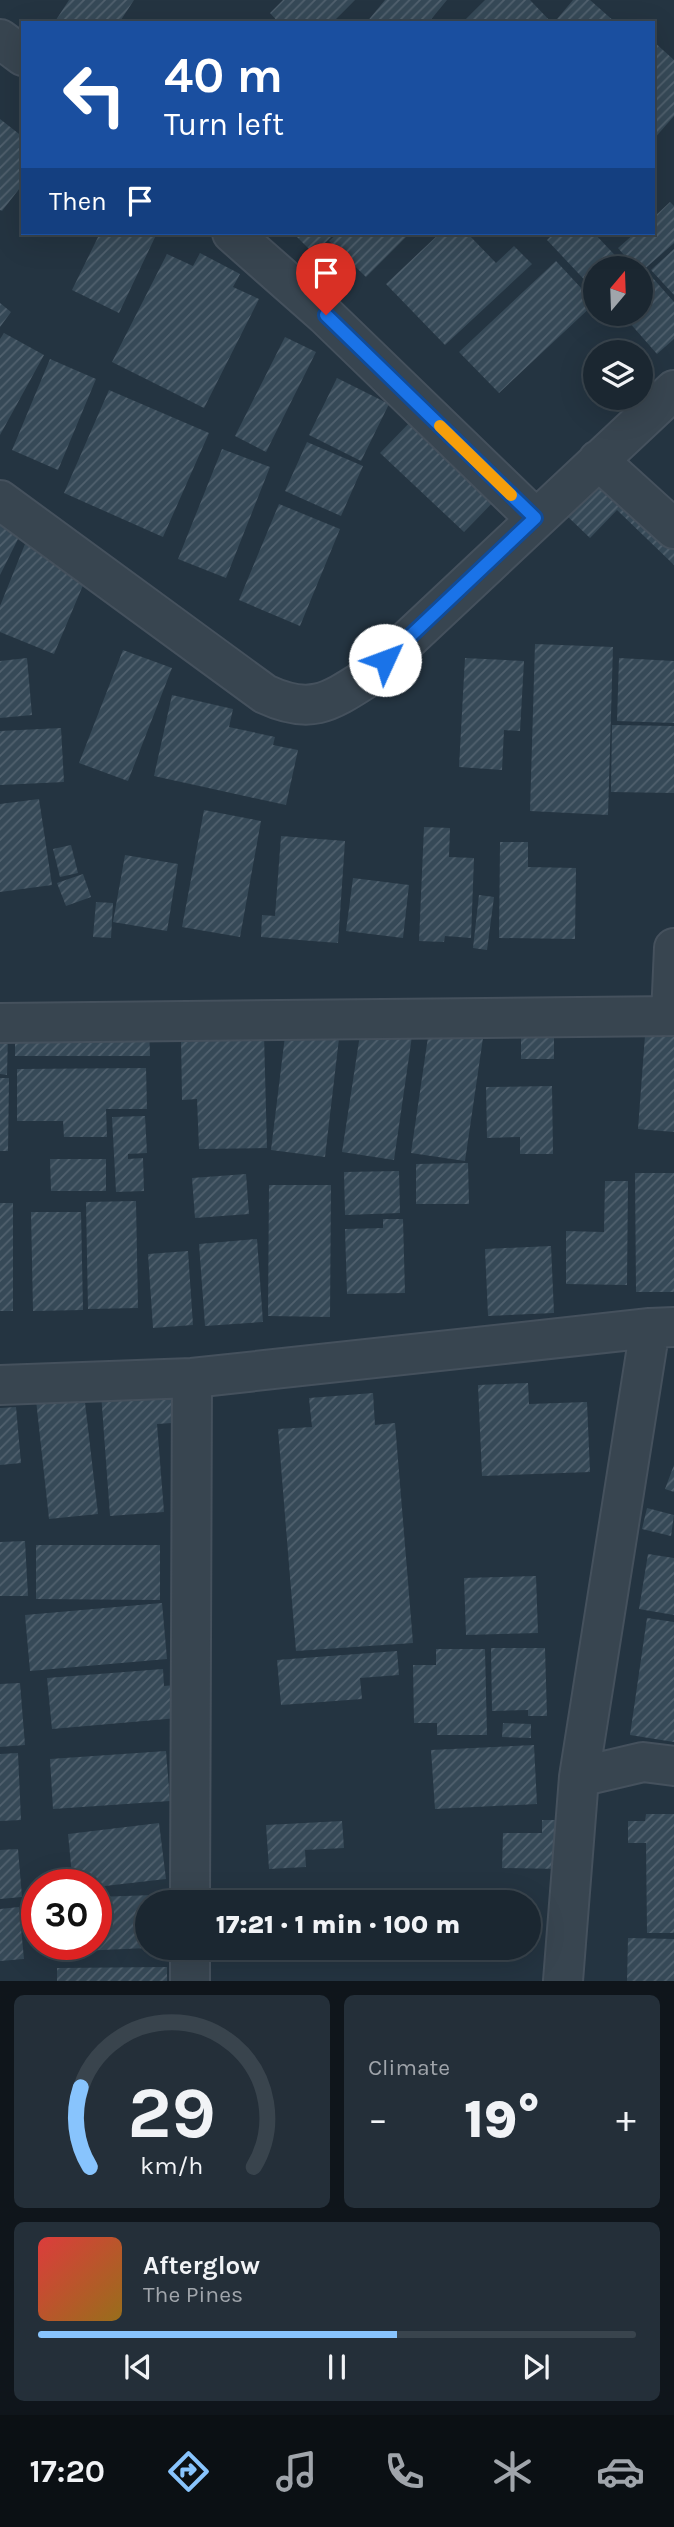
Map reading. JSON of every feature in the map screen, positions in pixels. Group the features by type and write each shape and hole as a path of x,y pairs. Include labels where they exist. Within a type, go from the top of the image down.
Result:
{"street":[{"path":"0,39 21,55"},
{"path":"234,235 326,315 535,518"},
{"path":"0,500 265,694 284,702 305,705 333,700 367,678 674,390"},
{"path":"598,460 674,529"},
{"path":"0,1023 672,1016 674,948"},
{"path":"0,1385 192,1378 662,1328 579,1777 563,1981"},
{"path":"190,1890 192,1378"},
{"path":"579,1777 643,1762 674,1766"},
{"path":"190,1960 190,1981"}],"building":[{"path":"69,0 134,0 120,21 55,21"},
{"path":"283,0 355,0 334,21 277,21 270,13"},
{"path":"385,0 447,0 430,21 368,21"},
{"path":"485,0 530,0 550,21 464,21"},
{"path":"573,0 590,0 614,21 559,21 557,19"},
{"path":"655,43 674,60 674,116 655,138"},
{"path":"0,119 21,135 21,187 2,211"},
{"path":"670,202 674,206 674,243 653,262 653,256 625,256 618,248 633,235 655,235 655,216"},
{"path":"99,235 156,235 119,313 72,290"},
{"path":"300,235 333,235 314,254 297,237"},
{"path":"336,235 408,235 366,277 329,241"},
{"path":"438,235 469,235 496,263 514,246 532,264 445,345 386,284"},
{"path":"552,235 596,235 616,256 583,256 583,278 547,240"},
{"path":"674,249 674,295 653,272 653,268"},
{"path":"200,253 240,274 233,287 259,299 204,408 112,362 167,254 193,266"},
{"path":"556,261 583,290 583,314 499,393 459,352"},
{"path":"653,278 674,302 674,339 657,354 653,349 653,340 645,340 632,326 653,326"},
{"path":"0,303 11,312 0,327"},
{"path":"4,333 44,355 0,435 0,339"},
{"path":"285,337 316,352 266,452 235,436"},
{"path":"50,359 96,379 58,470 12,450"},
{"path":"337,378 389,404 361,461 309,435"},
{"path":"109,390 209,433 163,537 64,493"},
{"path":"415,417 499,496 464,532 380,453"},
{"path":"307,442 363,466 341,516 285,491"},
{"path":"222,449 270,467 226,578 178,559"},
{"path":"609,471 674,533 674,565 617,510 590,538 566,515"},
{"path":"279,504 340,529 300,626 239,600"},
{"path":"0,520 22,531 0,575"},
{"path":"25,544 89,571 54,654 0,632 0,606"},
{"path":"535,644 613,647 608,815 530,811"},
{"path":"123,650 172,668 128,781 79,763"},
{"path":"27,658 32,715 0,718 0,661"},
{"path":"465,658 524,661 520,731 504,730 502,770 459,767"},
{"path":"619,658 674,661 674,723 617,721"},
{"path":"172,695 233,709 229,727 275,737 273,745 298,750 286,805 154,776"},
{"path":"612,725 674,726 674,793 611,792"},
{"path":"61,728 64,782 0,785 0,731"},
{"path":"39,799 52,885 0,892 0,804"},
{"path":"204,810 261,821 240,937 182,927"},
{"path":"424,827 450,828 449,857 474,858 471,938 445,936 444,942 419,941"},
{"path":"281,836 345,841 338,943 261,937 262,915 275,916"},
{"path":"500,842 528,842 528,867 576,868 575,939 499,938"},
{"path":"71,845 78,873 60,877 53,849"},
{"path":"125,855 178,864 167,931 113,922"},
{"path":"83,874 91,897 66,906 57,883"},
{"path":"353,878 409,885 403,938 346,931"},
{"path":"479,895 494,897 487,950 473,948"},
{"path":"96,902 113,903 111,938 93,937"},
{"path":"646,1022 674,1024 674,1132 638,1129"},
{"path":"15,1028 149,1029 150,1056 15,1056"},
{"path":"361,1028 412,1036 394,1160 342,1152"},
{"path":"340,1030 325,1157 271,1150 285,1036"},
{"path":"429,1030 483,1038 465,1161 411,1153"},
{"path":"521,1030 554,1030 554,1059 521,1059"},
{"path":"0,1033 8,1033 7,1075 0,1074"},
{"path":"264,1034 267,1148 199,1149 197,1099 182,1100 181,1036"},
{"path":"146,1068 147,1109 106,1109 107,1137 64,1137 63,1121 17,1121 17,1069"},
{"path":"0,1078 9,1078 8,1151 0,1151"},
{"path":"552,1086 553,1154 520,1154 520,1137 487,1138 486,1087"},
{"path":"145,1116 147,1153 128,1154 128,1159 143,1158 144,1191 116,1192 112,1117"},
{"path":"50,1159 106,1159 106,1191 51,1191"},
{"path":"468,1163 469,1204 416,1204 416,1164"},
{"path":"399,1171 400,1213 345,1215 344,1172"},
{"path":"635,1173 674,1173 674,1292 636,1292"},
{"path":"246,1174 249,1214 195,1218 192,1178"},
{"path":"605,1181 628,1181 627,1285 566,1284 566,1231 604,1232"},
{"path":"269,1185 331,1185 330,1317 268,1316"},
{"path":"136,1201 138,1308 88,1309 86,1202"},
{"path":"0,1203 13,1203 13,1311 0,1311"},
{"path":"31,1212 81,1212 83,1310 33,1311"},
{"path":"383,1219 403,1219 405,1293 347,1294 345,1229 383,1228"},
{"path":"257,1239 263,1322 205,1326 199,1244"},
{"path":"551,1246 554,1313 488,1316 485,1249"},
{"path":"188,1251 193,1325 153,1328 148,1254"},
{"path":"528,1383 529,1404 587,1402 590,1472 482,1476 478,1385"},
{"path":"185,1387 187,1422 157,1424 164,1512 110,1516 101,1393"},
{"path":"373,1393 375,1425 395,1423 413,1643 296,1651 278,1429 312,1427 309,1398"},
{"path":"84,1394 98,1514 49,1519 36,1400"},
{"path":"16,1407 21,1463 0,1465 0,1408"},
{"path":"674,1465 674,1492 665,1489"},
{"path":"647,1508 674,1515 671,1536 642,1529"},
{"path":"25,1541 28,1596 0,1596 0,1542"},
{"path":"36,1545 160,1545 160,1600 36,1599"},
{"path":"648,1554 674,1558 674,1615 639,1609"},
{"path":"536,1576 538,1633 466,1635 464,1578"},
{"path":"162,1603 167,1659 30,1671 25,1615"},
{"path":"647,1618 674,1622 674,1742 630,1735"},
{"path":"491,1648 545,1648 547,1716 528,1716 528,1710 492,1711"},
{"path":"436,1649 485,1649 487,1735 437,1735 437,1723 414,1723 413,1665 436,1665"},
{"path":"397,1651 399,1675 360,1678 362,1699 281,1705 277,1660"},
{"path":"163,1669 164,1686 175,1685 178,1718 52,1729 47,1678"},
{"path":"20,1683 25,1745 0,1747 0,1684"},
{"path":"503,1723 531,1724 531,1738 502,1737"},
{"path":"534,1745 537,1804 435,1809 431,1750"},
{"path":"166,1751 170,1801 53,1809 50,1759"},
{"path":"18,1753 21,1820 0,1821 0,1754"},
{"path":"646,1814 674,1814 674,1933 647,1933 646,1843 628,1843 628,1821 645,1821"},
{"path":"542,1820 562,1820 562,1869 502,1868 503,1833 542,1833"},
{"path":"342,1821 344,1848 305,1850 306,1867 269,1869 266,1825"},
{"path":"159,1823 166,1879 112,1885 112,1869 71,1869 68,1834"},
{"path":"18,1849 21,1897 0,1899 0,1850"},
{"path":"112,1896 135,1896 135,1949 112,1950"},
{"path":"19,1907 21,1959 0,1961 0,1909"},
{"path":"628,1938 674,1939 674,1981 627,1981"},
{"path":"167,1967 167,1981 57,1981 57,1968"}],"slow traffic":[{"path":"440,426 511,495"}],"route":[{"path":"326,315 535,518 385,660"}]}
